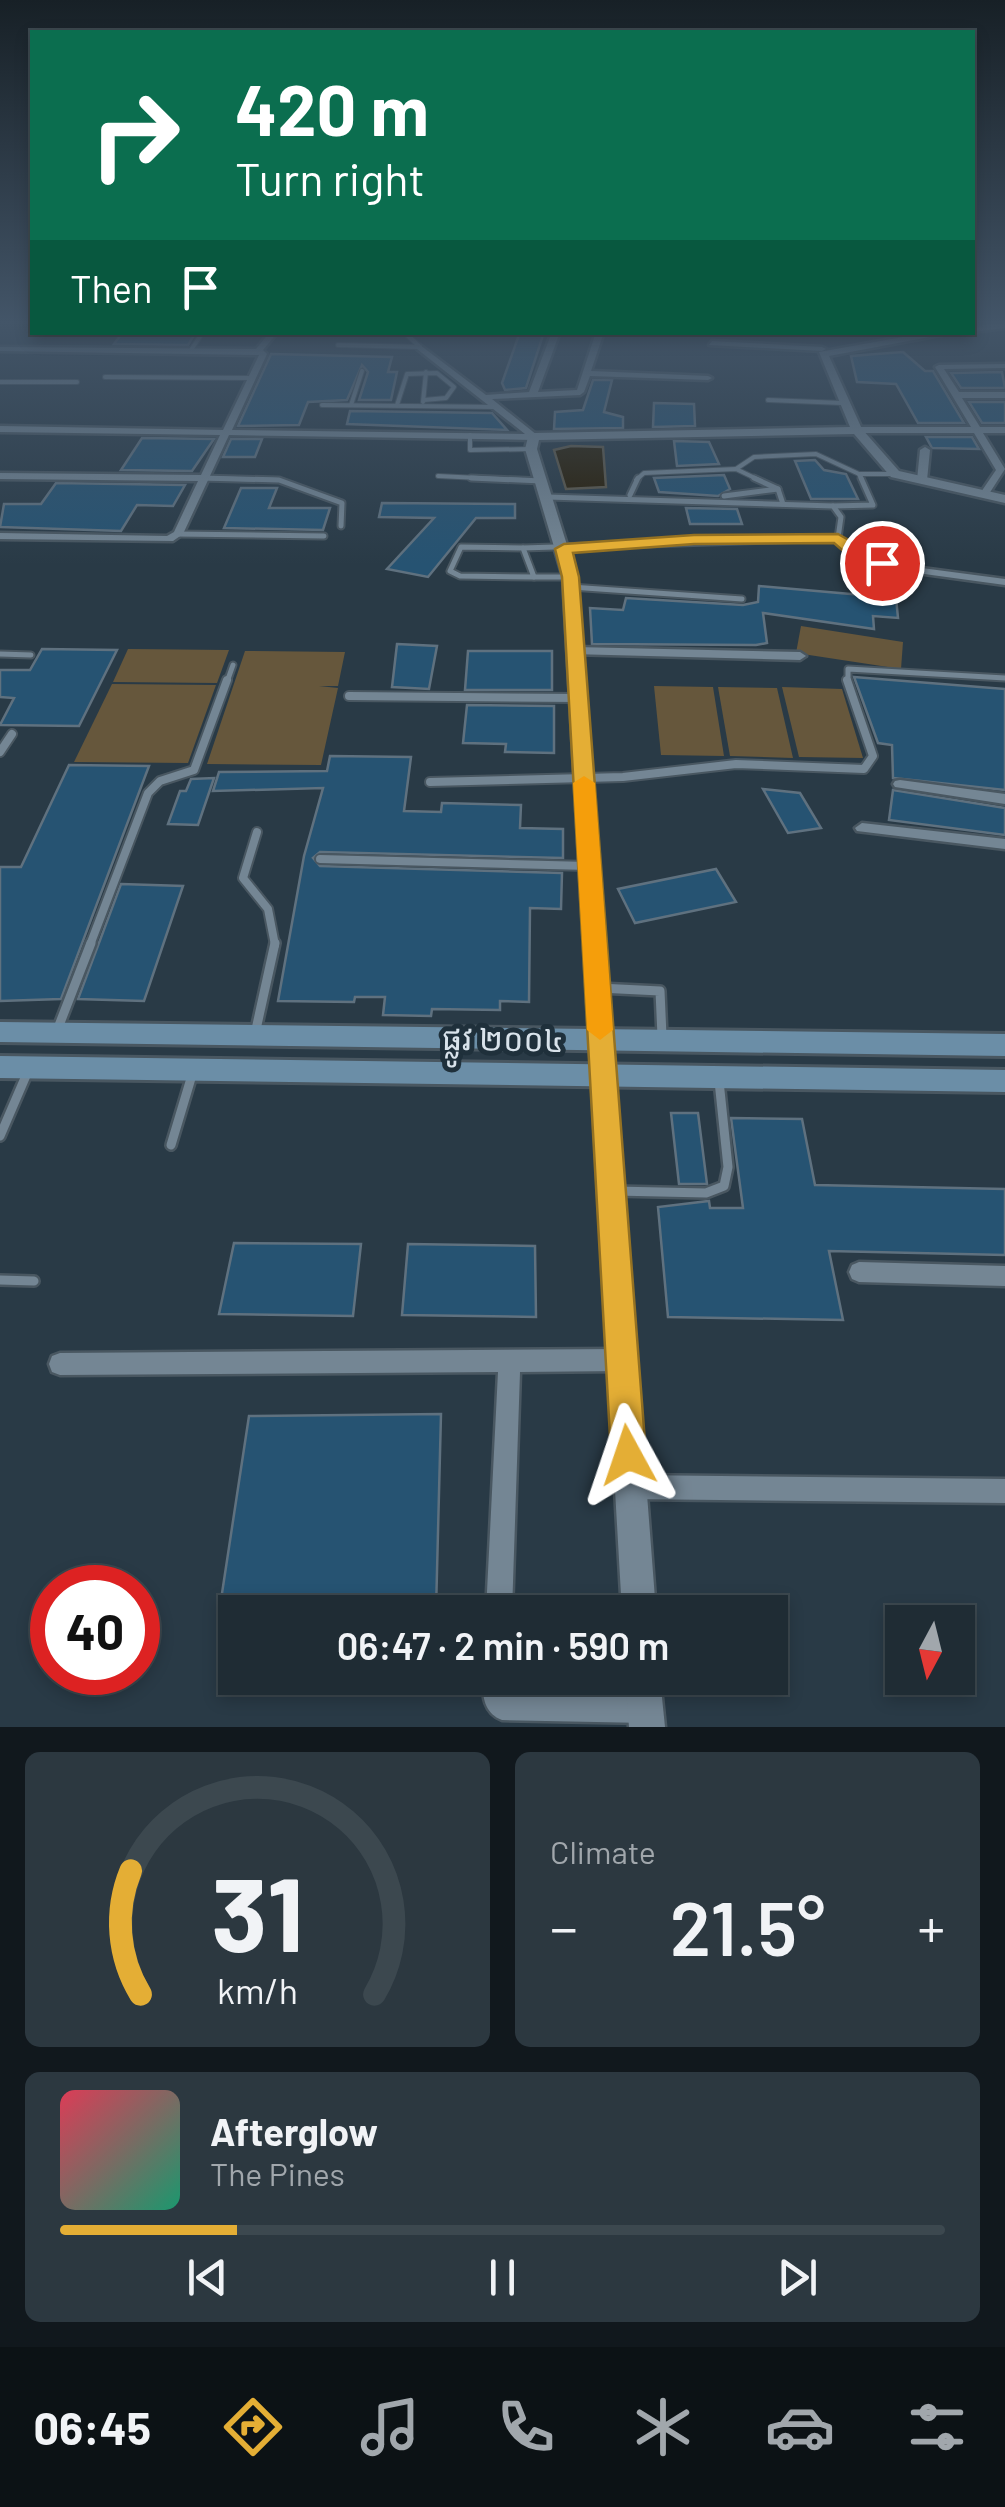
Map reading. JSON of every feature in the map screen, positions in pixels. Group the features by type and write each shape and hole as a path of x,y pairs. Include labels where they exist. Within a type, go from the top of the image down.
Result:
{"main road":[{"name":"ផ្លូវ ២០០៤","path":"0,1032 1005,1045"},
{"name":"ផ្លូវ ២០០៤","path":"0,1067 1005,1081"}],"street":[{"path":"0,536 170,538 178,534 239,404"},
{"path":"495,404 532,443 570,582 638,1595"},
{"path":"843,404 857,430 896,474 1004,500"},
{"path":"964,404 1003,470 984,494"},
{"path":"0,429 470,436 532,443 857,430 1005,430"},
{"path":"922,480 925,450"},
{"path":"0,476 202,478"},
{"path":"898,568 1005,582"},
{"path":"575,651 800,656"},
{"path":"900,784 1005,799"},
{"path":"862,828 1005,844"},
{"path":"859,1272 1005,1276"},
{"path":"60,1364 621,1360"},
{"path":"500,1595 508,1363"},
{"path":"630,1487 1005,1491"},
{"path":"495,1695 502,1708 645,1705"}],"lane":[{"path":"322,405 418,404"},
{"path":"438,404 498,406"},
{"path":"736,469 754,458 816,454 859,474 896,474"},
{"path":"630,495 637,478 644,473 736,469 778,489 783,504"},
{"path":"724,496 758,505 873,506 859,474"},
{"path":"438,476 630,495 724,496 778,489"},
{"path":"202,478 284,481 342,503 341,526"},
{"path":"833,506 841,518 838,538"},
{"path":"178,534 324,536"},
{"path":"742,599 534,576 460,576 450,571 461,546 564,549 694,540 838,538 852,552 898,568"},
{"path":"522,548 534,576"},
{"path":"0,654 30,655"},
{"path":"56,1032 148,793 160,782 194,770 233,665"},
{"path":"430,782 584,779 736,764 864,769 873,756 846,676 848,670 1005,678"},
{"path":"349,696 578,698"},
{"path":"0,752 12,734"},
{"path":"255,1034 271,975 276,929 268,908 252,895 243,878 257,832"},
{"path":"320,859 589,866"},
{"path":"598,988 660,991 662,1040"},
{"path":"0,1136 29,1068"},
{"path":"170,1146 193,1070"},
{"path":"611,1191 706,1193 724,1186 728,1166 718,1078"},
{"path":"0,1280 34,1281"}],"shaded area":[{"path":"603,447 606,487 566,489 554,450"},
{"path":"801,626 903,642 901,669 796,653"},
{"path":"128,649 229,650 217,683 113,682"},
{"path":"245,651 345,652 338,686 319,686 338,688 321,765 207,764"},
{"path":"112,684 216,685 188,763 74,762"},
{"path":"654,686 713,687 724,756 661,755"},
{"path":"718,687 777,688 793,758 730,756"},
{"path":"782,687 842,689 863,758 799,757"}],"building":[{"path":"248,404 307,404 299,425 238,426"},
{"path":"585,404 606,404 604,412 623,417 623,428 554,429 555,412 583,410"},
{"path":"654,404 694,404 695,426 653,427"},
{"path":"907,404 952,404 964,423 918,423"},
{"path":"970,404 1005,404 1005,423 982,423"},
{"path":"350,411 492,413 507,430 347,424"},
{"path":"926,437 972,437 979,449 932,448"},
{"path":"142,438 214,439 192,471 121,470"},
{"path":"231,439 262,439 255,457 223,457"},
{"path":"674,441 709,442 719,464 677,466"},
{"path":"815,460 824,470 846,474 858,499 811,499 795,461"},
{"path":"724,475 730,489 718,496 659,492 654,478"},
{"path":"56,483 185,485 173,506 137,505 121,531 0,527 4,504 41,504"},
{"path":"241,488 277,488 269,508 330,508 323,530 224,528"},
{"path":"382,503 515,504 515,518 476,518 428,577 387,569 434,518 379,517"},
{"path":"686,508 737,509 742,524 690,524"},
{"path":"759,586 896,598 898,618 873,616 874,629 763,613 767,643 756,645 592,644 590,608 623,610 626,598 743,605 758,602"},
{"path":"397,644 437,646 429,689 392,687"},
{"path":"42,649 117,650 79,726 0,725 14,698 0,697 0,670 30,670"},
{"path":"468,651 552,651 552,690 465,690"},
{"path":"854,677 1005,689 1005,790 893,778 892,745 878,743"},
{"path":"467,705 554,706 554,753 505,752 506,744 463,743"},
{"path":"330,756 411,757 404,811 441,812 442,803 521,805 520,828 563,829 563,858 320,852 313,858 320,866 562,873 561,909 530,908 529,1002 500,1001 500,1010 432,1009 431,1016 383,1015 385,997 355,997 354,1002 278,1001 304,856 323,788 213,791 219,772 327,771"},
{"path":"69,765 149,766 61,999 0,1001 0,867 21,867"},
{"path":"214,778 198,825 168,824 180,791 186,791 191,779"},
{"path":"763,789 800,793 821,828 788,833"},
{"path":"893,790 1005,808 1005,835 889,820"},
{"path":"716,869 736,902 635,923 618,889"},
{"path":"121,884 183,886 144,1001 78,999"},
{"path":"671,1113 698,1113 707,1184 679,1184"},
{"path":"731,1118 802,1119 815,1185 1005,1189 1005,1255 829,1251 843,1320 668,1317 658,1207 709,1201 710,1208 743,1208"},
{"path":"234,1243 361,1244 353,1316 219,1314"},
{"path":"408,1244 535,1246 536,1317 402,1315"},
{"path":"441,1414 436,1595 222,1595 249,1416"}],"slow traffic":[{"path":"584,783 600,1030"}],"route":[{"path":"628,1455 570,577 564,549 694,540 838,538 852,552 882,563"}]}
